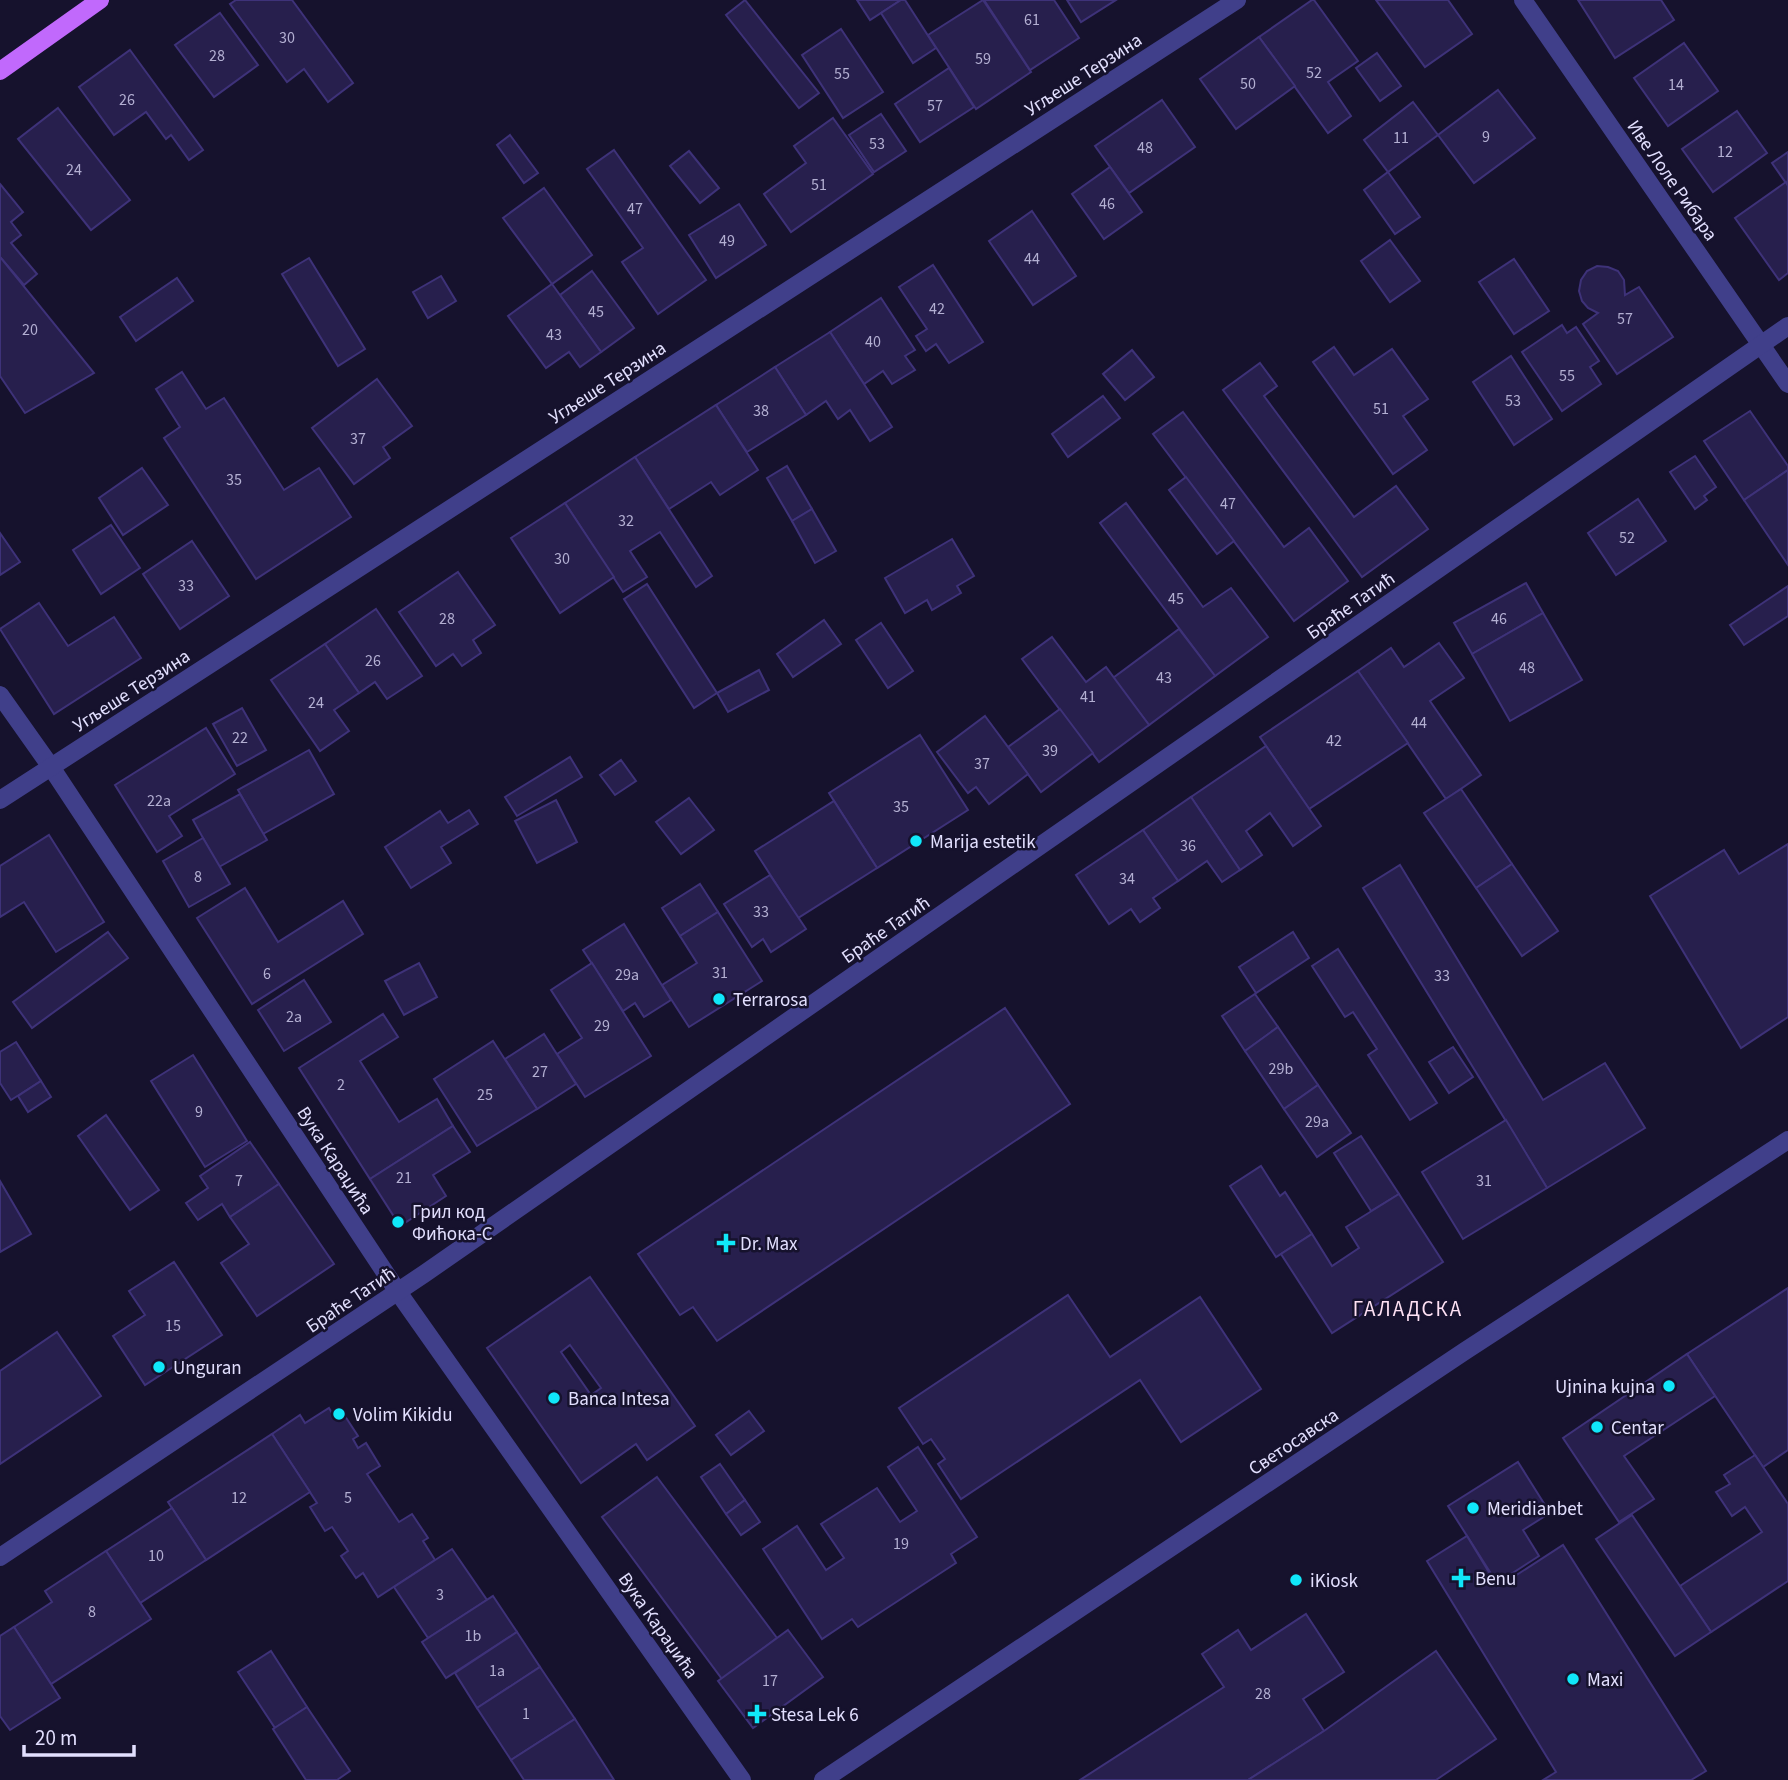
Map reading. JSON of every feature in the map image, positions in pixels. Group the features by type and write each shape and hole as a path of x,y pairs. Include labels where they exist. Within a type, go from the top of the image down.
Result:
{"main road":[{"path":"0,71 100,0"}],"street":[{"name":"Угљеше Терзина","path":"0,800 1237,0"},
{"name":"Иве Лоле Рибара","path":"1523,0 1788,384"},
{"name":"Браће Татић","path":"0,1557 398,1292 1788,326"},
{"name":"Вука Караџића","path":"0,695 51,766 398,1292 742,1780"},
{"name":"Светосавска","path":"824,1780 1465,1351 1788,1140"}],"building":[{"path":"236,0 292,0 353,83 328,102 304,69 287,82 230,4"},
{"path":"745,0 819,93 799,108 726,15"},
{"path":"857,0 901,0 870,20"},
{"path":"905,0 936,48 913,63 881,13"},
{"path":"983,0 1031,72 976,109 928,35"},
{"path":"984,0 1054,0 1079,38 1030,70"},
{"path":"1067,0 1116,0 1081,22"},
{"path":"1312,0 1358,61 1328,82 1351,116 1328,133 1259,37"},
{"path":"1376,0 1448,0 1472,34 1425,67"},
{"path":"1578,0 1661,0 1674,20 1615,58"},
{"path":"220,13 258,65 214,97 175,45"},
{"path":"841,29 883,92 843,118 802,55"},
{"path":"1259,37 1295,86 1236,129 1200,79"},
{"path":"1684,43 1718,91 1668,126 1634,78"},
{"path":"130,50 203,150 189,160 171,135 166,139 146,112 114,135 79,87"},
{"path":"1377,53 1401,86 1380,101 1356,68"},
{"path":"949,68 974,107 920,142 895,104"},
{"path":"1498,90 1535,138 1474,183 1438,135"},
{"path":"1162,100 1195,147 1129,193 1095,146"},
{"path":"1413,102 1438,135 1388,172 1364,140"},
{"path":"58,108 130,200 91,230 18,139"},
{"path":"1737,111 1767,153 1713,192 1682,149"},
{"path":"881,114 906,151 874,172 849,135"},
{"path":"833,118 873,174 791,232 764,194 806,163 794,146"},
{"path":"510,135 538,173 524,183 497,145"},
{"path":"614,150 706,280 658,314 622,262 643,248 587,169"},
{"path":"689,151 719,188 700,203 670,166"},
{"path":"1788,152 1788,186 1772,163"},
{"path":"1110,167 1142,212 1104,239 1072,194"},
{"path":"1388,172 1420,217 1395,234 1364,190"},
{"path":"1786,182 1788,273 1779,280 1735,218"},
{"path":"0,184 23,212 11,222 21,235 11,243 37,274 24,285 0,257"},
{"path":"544,188 592,255 552,284 503,218"},
{"path":"739,204 766,245 716,278 689,235"},
{"path":"1032,211 1076,276 1033,305 989,241"},
{"path":"1390,240 1420,281 1390,302 1361,261"},
{"path":"0,257 94,373 25,413 0,376"},
{"path":"309,258 365,349 338,366 282,274"},
{"path":"1514,259 1549,311 1514,334 1479,282"},
{"path":"933,265 983,342 949,363 936,344 926,351 916,336 927,329 899,287"},
{"path":"1597,266 1618,271 1624,280 1625,295 1639,287 1673,337 1617,374 1583,324 1598,313 1582,301 1579,291 1581,280 1587,271"},
{"path":"592,271 634,328 601,352 560,295"},
{"path":"441,276 456,301 428,318 413,292"},
{"path":"177,278 193,301 136,341 120,317"},
{"path":"552,284 601,352 580,367 569,352 546,368 508,316"},
{"path":"881,298 915,350 905,356 915,370 892,384 883,371 864,384 830,332"},
{"path":"1562,325 1567,333 1576,327 1599,361 1590,367 1601,384 1562,411 1522,352"},
{"path":"830,332 892,427 870,441 850,410 838,419 826,401 806,415 775,367"},
{"path":"1334,347 1354,375 1392,349 1428,399 1403,416 1427,450 1393,474 1313,362"},
{"path":"1132,350 1154,377 1125,400 1103,374"},
{"path":"1511,356 1552,419 1514,445 1473,382"},
{"path":"1260,363 1277,386 1264,396 1354,517 1396,486 1428,529 1362,577 1223,390"},
{"path":"775,367 806,415 747,452 716,405"},
{"path":"182,372 206,409 224,398 284,490 319,468 351,517 256,579 164,438 180,427 156,389"},
{"path":"377,379 412,426 383,447 390,458 354,484 312,428"},
{"path":"1103,396 1120,418 1068,457 1052,434"},
{"path":"716,405 758,470 720,495 711,482 669,509 635,457"},
{"path":"1750,411 1788,466 1788,470 1744,500 1704,441"},
{"path":"1183,412 1284,547 1309,528 1348,581 1294,621 1153,434"},
{"path":"1695,456 1716,487 1704,496 1707,500 1695,509 1670,472"},
{"path":"635,457 712,576 696,587 660,532 630,551 647,577 623,592 565,503"},
{"path":"787,466 812,509 792,521 767,478"},
{"path":"142,468 168,505 123,535 99,498"},
{"path":"1788,470 1788,565 1744,500"},
{"path":"1186,477 1234,541 1217,554 1169,490"},
{"path":"1638,499 1666,541 1616,575 1588,533"},
{"path":"565,503 614,577 560,613 511,538"},
{"path":"1126,503 1203,607 1231,588 1268,637 1215,676 1100,523"},
{"path":"812,509 836,551 815,563 792,521"},
{"path":"111,525 140,568 101,594 73,550"},
{"path":"0,533 20,562 0,575"},
{"path":"952,539 974,576 957,586 961,593 932,610 927,600 905,613 885,578"},
{"path":"192,541 229,596 180,629 143,574"},
{"path":"458,572 495,625 473,640 481,653 462,666 453,654 436,666 399,612"},
{"path":"1526,583 1543,613 1472,654 1454,623"},
{"path":"647,584 717,693 694,708 624,599"},
{"path":"1788,586 1788,616 1744,645 1730,625"},
{"path":"39,603 68,646 114,617 141,658 54,714 0,629"},
{"path":"376,609 422,676 387,699 375,682 359,693 325,644"},
{"path":"1543,613 1582,680 1510,721 1472,654"},
{"path":"824,620 841,644 793,677 777,654"},
{"path":"881,623 913,671 888,688 856,640"},
{"path":"1179,629 1215,676 1149,725 1113,678"},
{"path":"1052,637 1086,682 1106,667 1149,725 1099,762 1022,659"},
{"path":"1439,643 1464,678 1430,701 1481,775 1446,799 1358,671 1391,648 1404,667"},
{"path":"325,644 359,693 334,710 349,731 320,751 271,680"},
{"path":"759,670 769,690 728,712 717,693"},
{"path":"1358,671 1408,743 1309,809 1260,737"},
{"path":"242,708 266,750 237,766 213,724"},
{"path":"1060,709 1093,753 1041,792 1008,747"},
{"path":"985,716 1028,774 989,804 976,787 968,793 937,752"},
{"path":"206,728 235,774 169,816 182,836 157,852 115,785"},
{"path":"920,735 968,810 877,868 829,793"},
{"path":"1266,746 1321,826 1293,846 1270,813 1246,831 1262,855 1240,870 1191,797"},
{"path":"309,750 334,794 263,834 238,790"},
{"path":"570,757 582,777 517,816 505,797"},
{"path":"621,760 636,781 615,795 600,775"},
{"path":"1461,789 1512,864 1476,888 1424,813"},
{"path":"240,794 267,840 219,867 193,820"},
{"path":"1191,797 1240,870 1222,882 1207,861 1178,881 1143,830"},
{"path":"689,798 714,830 681,854 656,822"},
{"path":"556,800 577,842 537,863 515,821"},
{"path":"834,801 877,868 798,918 755,851"},
{"path":"469,810 478,824 441,847 451,863 411,888 385,847 440,811 448,823"},
{"path":"1143,830 1178,881 1153,898 1160,908 1140,922 1131,909 1109,924 1076,875"},
{"path":"49,835 104,922 56,952 24,902 0,917 0,866"},
{"path":"203,838 230,884 189,907 163,861"},
{"path":"1788,844 1788,1017 1741,1048 1650,896 1724,850 1739,874"},
{"path":"1512,864 1558,931 1522,956 1476,888"},
{"path":"1400,865 1543,1100 1605,1063 1645,1128 1547,1188 1363,888"},
{"path":"770,875 806,929 771,952 763,939 752,947 724,904"},
{"path":"700,884 718,912 680,936 662,908"},
{"path":"245,888 278,942 343,901 363,934 252,1004 197,918"},
{"path":"718,912 762,981 689,1027 662,985 697,963 680,936"},
{"path":"624,924 671,1000 644,1017 635,1003 623,1011 583,950"},
{"path":"108,932 128,958 32,1028 13,1002"},
{"path":"1293,932 1309,958 1256,993 1239,967"},
{"path":"1338,949 1437,1103 1410,1120 1368,1055 1377,1049 1353,1012 1345,1017 1312,966"},
{"path":"419,963 437,997 404,1015 385,981"},
{"path":"592,963 651,1056 585,1097 557,1054 582,1038 551,990"},
{"path":"304,980 331,1022 284,1051 258,1010"},
{"path":"1255,994 1278,1027 1245,1051 1222,1016"},
{"path":"1005,1008 1070,1104 717,1341 693,1307 680,1315 638,1254"},
{"path":"383,1014 398,1037 360,1061 399,1122 437,1099 453,1126 370,1179 299,1068"},
{"path":"1278,1027 1318,1085 1284,1109 1245,1051"},
{"path":"544,1034 576,1084 537,1109 505,1059"},
{"path":"493,1041 537,1109 477,1146 434,1079"},
{"path":"16,1042 41,1081 11,1100 0,1083 0,1052"},
{"path":"1453,1047 1473,1077 1449,1093 1429,1062"},
{"path":"193,1055 247,1141 205,1167 151,1081"},
{"path":"41,1081 51,1097 28,1112 18,1096"},
{"path":"1318,1085 1351,1133 1317,1157 1284,1109"},
{"path":"106,1115 159,1190 130,1210 78,1136"},
{"path":"1506,1120 1547,1188 1463,1239 1422,1172"},
{"path":"453,1126 470,1152 433,1175 446,1196 400,1226 370,1179"},
{"path":"1361,1136 1399,1194 1371,1211 1334,1153"},
{"path":"250,1142 279,1184 230,1217 222,1204 198,1220 186,1203 208,1188 200,1176"},
{"path":"1261,1166 1280,1196 1285,1192 1312,1234 1276,1257 1230,1186"},
{"path":"0,1181 31,1234 0,1252"},
{"path":"279,1184 334,1264 257,1316 221,1263 249,1244 230,1217"},
{"path":"1399,1194 1443,1262 1332,1333 1281,1254 1312,1234 1332,1266 1359,1248 1346,1227"},
{"path":"174,1262 222,1335 145,1385 113,1336 145,1315 129,1291"},
{"path":"590,1277 695,1426 647,1460 636,1444 581,1483 487,1348","holes":["570,1345 601,1388 591,1395 561,1352"]},
{"path":"1788,1288 1788,1450 1763,1467 1687,1354"},
{"path":"1068,1295 1110,1357 1200,1297 1261,1389 1181,1442 1140,1380 961,1499 938,1464 945,1459 931,1439 923,1444 899,1408"},
{"path":"57,1332 101,1396 0,1464 0,1371"},
{"path":"1687,1354 1715,1396 1624,1456 1654,1499 1619,1522 1563,1438"},
{"path":"329,1408 335,1418 343,1413 358,1436 353,1439 358,1448 366,1443 380,1466 367,1474 399,1522 412,1514 428,1538 423,1541 435,1560 378,1597 363,1573 356,1578 341,1556 348,1551 332,1527 325,1531 310,1507 317,1503 272,1434 300,1415 305,1423"},
{"path":"749,1411 764,1431 731,1455 716,1435"},
{"path":"272,1434 310,1492 206,1560 168,1502"},
{"path":"918,1447 977,1537 951,1554 956,1563 858,1627 852,1619 822,1639 763,1549 797,1526 826,1570 844,1558 821,1524 877,1488 900,1522 917,1511 888,1467"},
{"path":"1755,1455 1788,1504 1788,1581 1711,1632 1680,1586 1762,1532 1745,1507 1732,1516 1716,1492 1730,1484 1724,1475"},
{"path":"1518,1462 1550,1513 1523,1530 1539,1556 1497,1583 1448,1506"},
{"path":"720,1464 745,1500 726,1514 701,1477"},
{"path":"657,1477 777,1638 722,1679 602,1517"},
{"path":"745,1500 760,1522 741,1535 726,1514"},
{"path":"172,1508 206,1560 140,1603 106,1551"},
{"path":"1632,1515 1711,1632 1675,1656 1596,1539"},
{"name":"Maxi","path":"1467,1536 1498,1587 1563,1545 1706,1771 1691,1780 1543,1780 1556,1772 1427,1561"},
{"path":"452,1549 487,1600 428,1638 394,1587"},
{"path":"106,1551 151,1619 51,1684 14,1627 52,1602 45,1591"},
{"path":"493,1596 517,1632 446,1678 422,1642"},
{"path":"1306,1614 1344,1672 1303,1699 1324,1731 1248,1780 1080,1780 1224,1687 1202,1654 1238,1630 1251,1650"},
{"path":"14,1627 60,1698 10,1730 0,1716 0,1636"},
{"path":"788,1630 823,1677 753,1728 718,1681"},
{"path":"517,1632 540,1667 477,1708 455,1673"},
{"path":"271,1651 307,1707 275,1728 238,1672"},
{"path":"1436,1651 1496,1739 1436,1780 1248,1780 1324,1731"},
{"path":"540,1667 575,1719 511,1760 477,1708"},
{"path":"307,1707 350,1771 337,1780 306,1780 273,1729"},
{"path":"575,1719 614,1780 524,1780 511,1760"}],"place":[{"name":"Marija estetik","path":"916,841"},
{"name":"Terrarosa","path":"719,999"},
{"name":"Грил код Фићока-С","path":"398,1222"},
{"name":"Dr. Max","path":"726,1243"},
{"name":"Unguran","path":"159,1367"},
{"name":"Ujnina kujna","path":"1669,1386"},
{"name":"Banca Intesa","path":"554,1398"},
{"name":"Volim Kikidu","path":"339,1414"},
{"name":"Centar","path":"1597,1427"},
{"name":"Meridianbet","path":"1473,1508"},
{"name":"Benu","path":"1461,1578"},
{"name":"iKiosk","path":"1296,1580"},
{"name":"Maxi","path":"1573,1679"},
{"name":"Stesa Lek 6","path":"757,1714"}],"district":[{"name":"ГАЛАДСКА","path":"1408,1309"}]}
